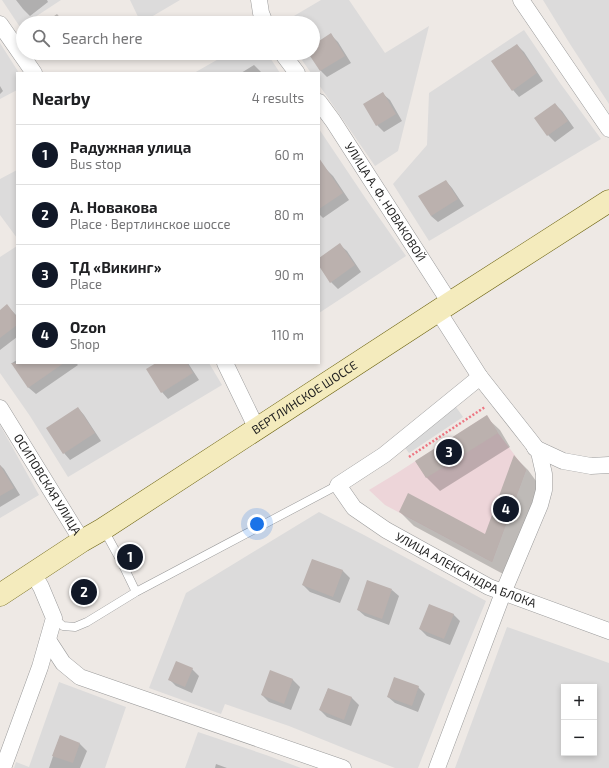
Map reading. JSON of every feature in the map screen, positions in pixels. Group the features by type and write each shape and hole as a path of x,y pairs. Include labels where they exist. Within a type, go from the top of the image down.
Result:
{"main road":[{"name":"ВЕРТЛИНСКОЕ ШОССЕ","path":"0,595 609,201"}],"street":[{"path":"259,0 262,16"},
{"path":"521,0 609,129"},
{"path":"0,24 16,47"},
{"path":"25,60 33,72"},
{"path":"287,60 296,72"},
{"name":"УЛИЦА А. Ф. НОВАКОВОЙ","path":"320,103 333,121 444,307 480,378 535,448"},
{"path":"225,364 257,429"},
{"path":"338,485 384,455 480,378"},
{"name":"ОСИПОВСКАЯ УЛИЦА","path":"0,408 82,541"},
{"path":"535,448 563,461 591,466 609,466"},
{"path":"437,768 503,592 540,505 544,490 544,474 539,452 535,448"},
{"name":"УЛИЦА АЛЕКСАНДРА БЛОКА","path":"338,485 354,508 386,530 489,588 609,631"},
{"path":"3,768 40,667 54,618 33,573"},
{"path":"48,640 63,663 80,677 342,768"}],"lane":[{"path":"54,618 63,626 75,627 87,622 136,592 338,485"},
{"path":"103,528 136,592"}],"path":[{"path":"407,457 497,398"}],"shaded area":[{"path":"2,0 61,0 37,16 16,16 16,21"},
{"path":"130,0 180,0 153,16 138,16"},
{"path":"321,0 349,0 385,53 429,26 398,151 375,166 320,86 320,72 310,72 302,60 320,60 320,16 294,16"},
{"path":"543,0 609,0 609,104 570,44"},
{"path":"524,30 601,139 429,241 393,184 427,145 429,93"},
{"path":"0,43 18,72 16,72 16,91 0,99"},
{"path":"217,60 272,60 279,72 196,72"},
{"path":"320,130 366,199 406,256 320,312"},
{"path":"16,171 16,237 0,215 0,179"},
{"path":"16,247 16,364 210,364 222,385 68,477 30,416 0,373 0,257"},
{"path":"456,407 463,417 409,453 403,445"},
{"path":"487,415 498,433 526,470 492,562 385,505 369,490"},
{"path":"0,425 39,495 0,518"},
{"path":"319,512 486,601 418,768 395,768 289,726 225,704 221,714 149,688 186,593"},
{"path":"507,627 609,663 609,768 455,768"},
{"path":"59,682 126,707 105,768 14,768 16,762 29,767"},
{"path":"198,732 266,755 301,768 185,768"}],"building":[{"path":"331,33 345,56 320,71 313,60 320,60 320,40"},
{"path":"517,44 537,73 512,91 491,61"},
{"path":"383,92 396,114 376,126 363,104"},
{"path":"555,103 568,121 547,136 534,118"},
{"path":"320,159 343,193 320,208"},
{"path":"446,180 458,199 431,216 418,196"},
{"path":"340,243 355,265 330,283 320,268 320,257"},
{"path":"7,304 16,316 16,326 0,338 0,310"},
{"path":"11,363 63,364 28,388"},
{"path":"154,364 188,364 193,373 161,393 146,369"},
{"path":"78,407 95,433 63,454 46,428"},
{"path":"487,415 498,433 426,478 415,461"},
{"path":"514,455 526,470 492,562 399,512 408,493 485,534"},
{"path":"0,465 14,488 0,496"},
{"path":"312,559 343,570 333,597 302,585"},
{"path":"367,580 392,589 382,619 357,610"},
{"path":"429,604 454,614 444,639 419,629"},
{"path":"176,661 193,668 185,687 168,680"},
{"path":"270,670 293,679 284,704 261,695"},
{"path":"394,677 419,686 412,706 387,697"},
{"path":"328,688 352,697 344,720 319,710"},
{"path":"60,735 80,743 73,763 52,756"}],"place":[{"name":"ТД «Викинг»","path":"449,452"},
{"name":"Ozon","path":"506,509"},
{"name":"Радужная улица","path":"130,557"},
{"name":"А. Новакова","path":"84,592"}]}
